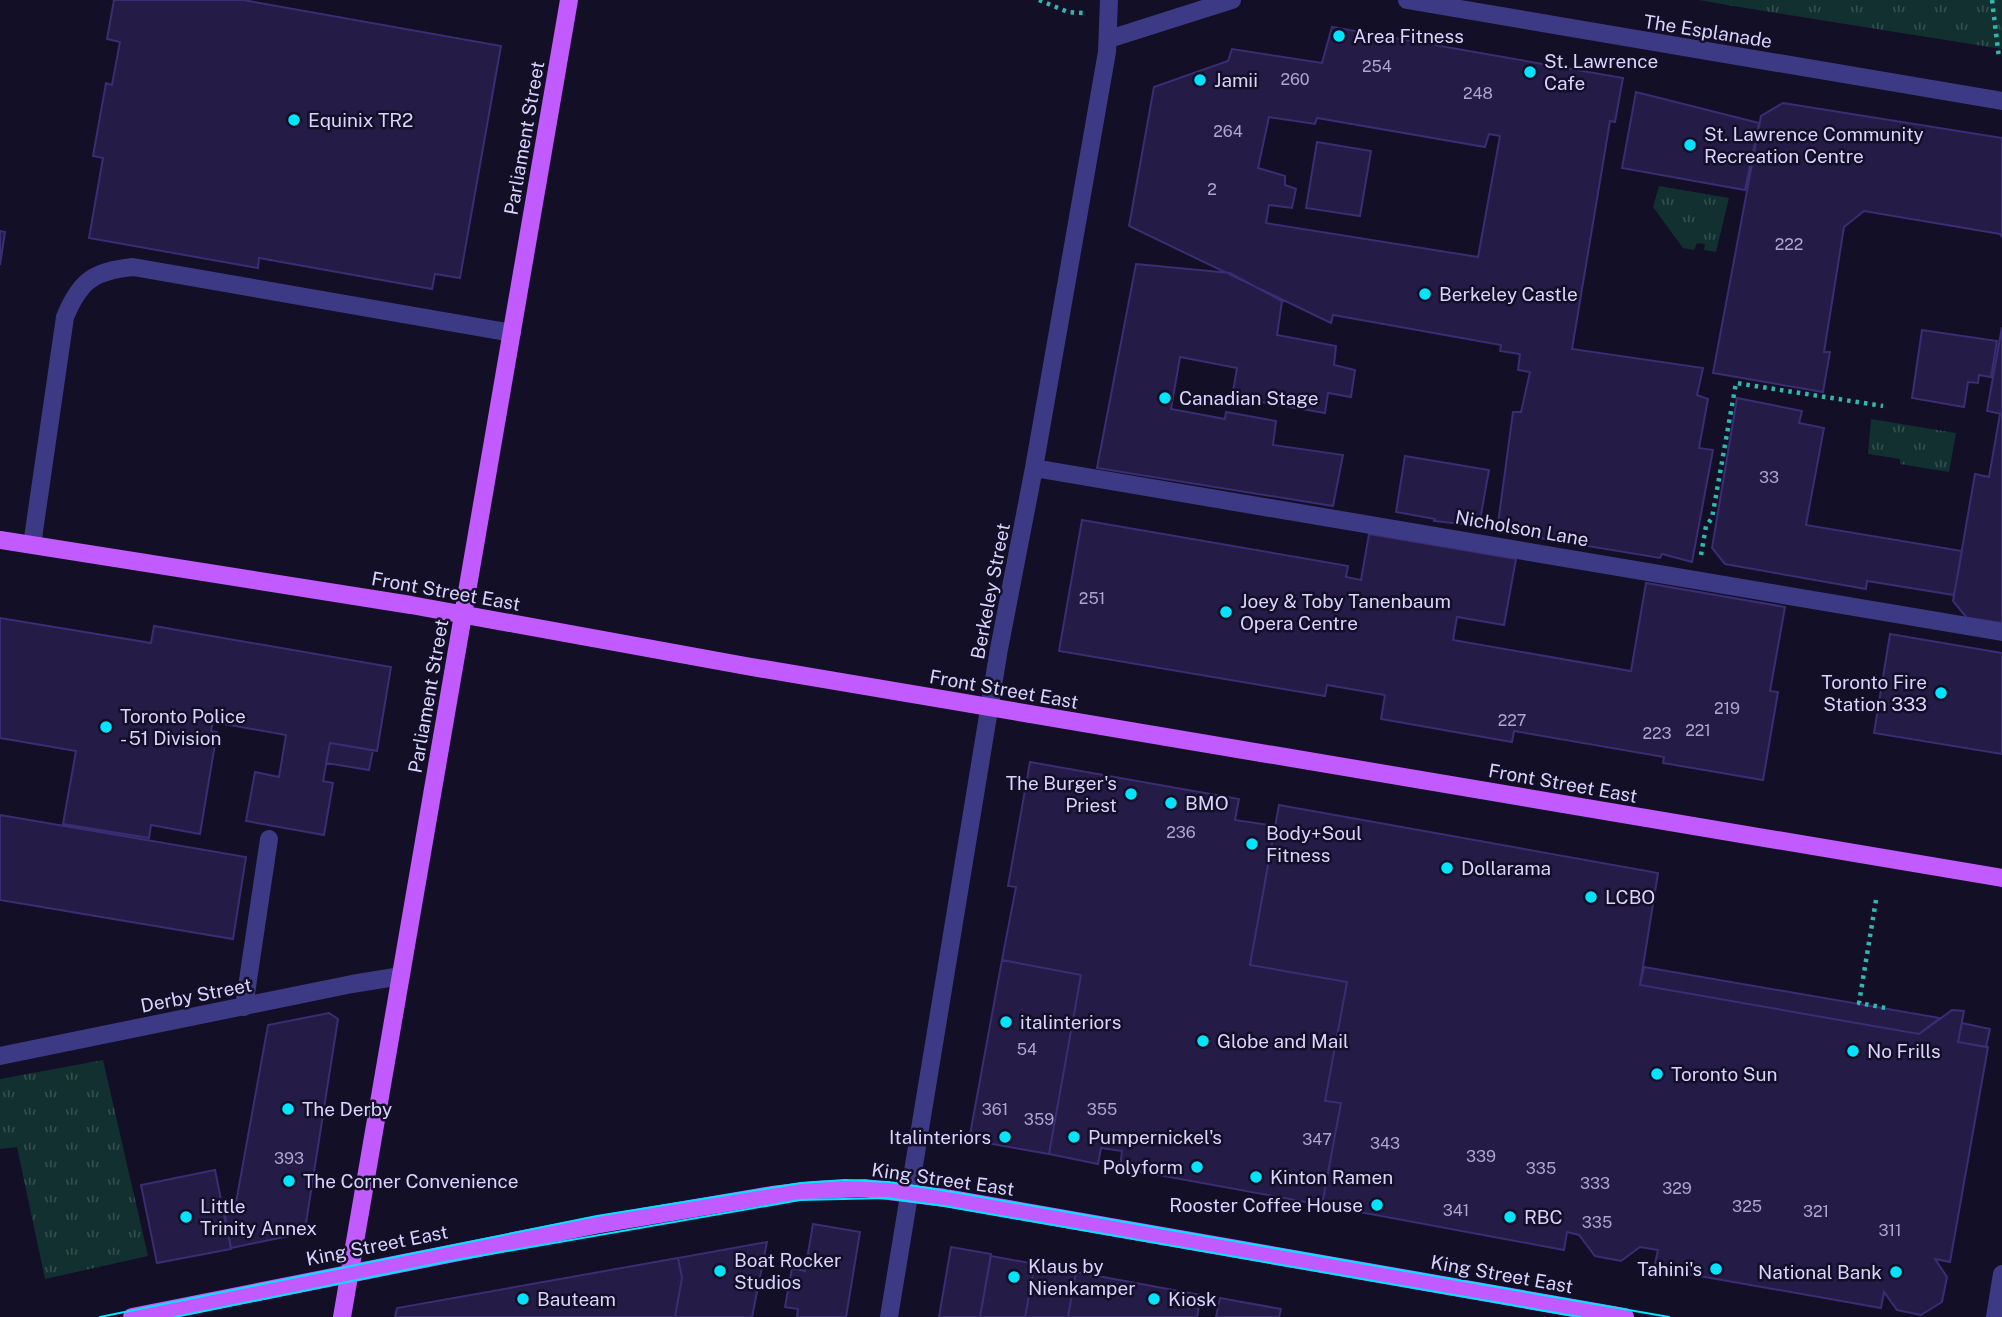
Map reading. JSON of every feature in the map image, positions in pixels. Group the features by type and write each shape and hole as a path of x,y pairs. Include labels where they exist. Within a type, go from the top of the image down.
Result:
{"main road":[{"name":"Parliament Street","path":"342,1317 569,0"},
{"name":"Front Street East","path":"0,540 463,615 990,708 2002,878"},
{"name":"King Street East","path":"132,1317 595,1224 772,1195 864,1188 909,1193 1586,1314 1625,1317"}],"street":[{"name":"Berkeley Street","path":"888,1317 990,708 1109,39 1109,0"},
{"path":"1109,39 1232,0"},
{"name":"The Esplanade","path":"1407,0 2002,101"},
{"path":"32,545 65,317 75,293 90,278 111,269 132,267 512,332"},
{"name":"Nicholson Lane","path":"1034,468 2002,632"},
{"path":"244,1007 269,839"},
{"name":"Derby Street","path":"0,1056 401,976"},
{"path":"1994,1317 2002,1274"}],"path":[{"path":"1039,0 1068,12"},
{"path":"1992,0 1999,58"},
{"path":"1698,580 1706,526 1712,518 1736,383 1883,406"},
{"path":"1876,900 1859,1003 1886,1008"}],"green space":[{"path":"1699,0 2002,0 2002,49 1727,5"},
{"path":"1659,186 1729,198 1716,252 1704,250 1705,244 1697,243 1694,250 1683,248 1653,207"},
{"path":"1871,419 1956,433 1949,472 1900,464 1900,459 1868,454"},
{"path":"103,1060 148,1256 45,1279 17,1147 0,1149 0,1079"}],"building":[{"name":"Equinix TR2","path":"114,0 243,0 501,46 460,278 435,274 432,289 259,258 258,268 89,238 103,158 93,156 106,83 112,85 120,42 107,39"},
{"name":"Berkeley Castle","path":"1332,27 1623,78 1615,122 1610,121 1572,349 1703,368 1697,395 1708,399 1699,448 1713,450 1692,562 1662,554 1660,558 1497,531 1513,412 1521,412 1530,372 1518,370 1520,354 1500,351 1501,345 1333,315 1331,323 1129,226 1154,87 1228,61 1232,49 1322,63","holes":["1269,117 1315,124 1317,118 1485,147 1489,134 1500,136 1478,257 1266,223 1269,205 1292,208 1296,189 1285,185 1285,176 1258,168"]},
{"name":"St. Lawrence Community Recreation Centre","path":"1636,92 1759,123 1745,190 1622,168"},
{"path":"1783,103 2002,138 2002,237 2000,234 1864,211 1844,227 1824,352 1830,352 1823,392 1713,373 1761,116"},
{"path":"1317,142 1371,151 1360,216 1306,208"},
{"path":"0,231 5,232 0,265"},
{"path":"1136,264 1230,273 1282,301 1277,335 1336,346 1334,365 1355,370 1351,397 1328,393 1325,413 1232,397 1237,368 1180,357 1171,409 1225,419 1226,412 1276,421 1273,445 1343,455 1333,506 1097,468"},
{"path":"2002,327 2002,414 1987,411"},
{"path":"1922,330 1997,341 1991,377 1979,375 1978,383 1968,382 1964,407 1912,398"},
{"path":"1737,398 1802,411 1799,423 1824,428 1806,525 1962,551 1954,595 1867,581 1866,589 1725,564 1712,548"},
{"path":"2000,414 2002,623 1967,618 1953,601 1975,474 1989,477"},
{"path":"1405,456 1489,470 1479,526 1434,521 1435,519 1396,512"},
{"path":"1082,520 1348,566 1346,577 1361,580 1369,534 1516,559 1504,625 1457,617 1453,640 1631,671 1646,583 1785,607 1770,691 1778,692 1763,780 1663,763 1664,757 1514,731 1512,742 1381,719 1385,695 1327,685 1325,696 1059,651"},
{"name":"Toronto Police - 51 Division","path":"0,618 151,643 154,626 391,667 377,751 330,743 323,781 333,783 324,835 246,821 255,772 279,777 286,735 213,722 211,731 217,732 200,834 151,825 149,838 63,824 76,751 0,738"},
{"name":"Toronto Fire Station 333","path":"1890,634 2002,653 2002,754 1874,733"},
{"path":"330,743 373,750 369,770 326,763"},
{"name":"Globe and Mail","path":"1030,762 1239,799 1235,820 1275,826 1250,965 1347,982 1325,1101 1341,1103 1322,1205 1120,1168 1122,1151 1101,1148 1098,1164 1049,1154 1081,975 1002,960 1016,887 1008,886"},
{"name":"Toronto Sun","path":"1279,805 1658,873 1640,985 1919,1034 1952,1010 1964,1011 1958,1042 1988,1047 1950,1262 1935,1259 1947,1277 1942,1302 1921,1315 1897,1310 1884,1292 1881,1308 1654,1268 1658,1250 1640,1247 1621,1261 1595,1256 1579,1235 1567,1232 1564,1250 1322,1205 1341,1103 1325,1101 1347,982 1250,965"},
{"path":"0,815 246,857 233,939 0,900"},
{"path":"1002,960 1081,975 1049,1154 969,1140"},
{"path":"1644,967 1940,1018 1919,1034 1640,985"},
{"name":"The Derby","path":"329,1013 338,1019 306,1223 298,1234 231,1248 224,1210 235,1208 268,1025"},
{"path":"1962,1023 1990,1029 1986,1047 1958,1042"},
{"name":"Little Trinity Annex","path":"215,1170 231,1249 157,1263 141,1185"},
{"path":"813,1224 860,1232 846,1317 797,1317 798,1309 785,1307 792,1268 805,1271"},
{"path":"767,1242 752,1317 675,1317 682,1278 678,1258"},
{"path":"951,1247 991,1254 980,1317 939,1317"},
{"path":"991,1256 1035,1264 1025,1317 980,1317"},
{"path":"678,1258 682,1278 675,1317 395,1317 397,1308"},
{"path":"1035,1264 1076,1272 1068,1317 1025,1317"},
{"path":"1076,1272 1201,1295 1197,1317 1068,1317"},
{"path":"1220,1298 1281,1309 1279,1317 1216,1317"}],"tram line":[{"path":"100,1317 597,1216 801,1183 845,1180 889,1182 947,1191 1669,1317"},
{"path":"175,1317 450,1261 800,1200 886,1198 1580,1317"}],"place":[{"name":"Area Fitness","path":"1339,36"},
{"name":"St. Lawrence Cafe","path":"1530,72"},
{"name":"Jamii","path":"1200,80"},
{"name":"Equinix TR2","path":"294,120"},
{"name":"St. Lawrence Community Recreation Centre","path":"1690,145"},
{"name":"Berkeley Castle","path":"1425,294"},
{"name":"Canadian Stage","path":"1165,398"},
{"name":"Joey & Toby Tanenbaum Opera Centre","path":"1226,612"},
{"name":"Toronto Fire Station 333","path":"1941,693"},
{"name":"Toronto Police - 51 Division","path":"106,727"},
{"name":"The Burger's Priest","path":"1131,794"},
{"name":"BMO","path":"1171,803"},
{"name":"Body+Soul Fitness","path":"1252,844"},
{"name":"Dollarama","path":"1447,868"},
{"name":"LCBO","path":"1591,897"},
{"name":"italinteriors","path":"1006,1022"},
{"name":"Globe and Mail","path":"1203,1041"},
{"name":"No Frills","path":"1853,1051"},
{"name":"Toronto Sun","path":"1657,1074"},
{"name":"The Derby","path":"288,1109"},
{"name":"Italinteriors","path":"1005,1137"},
{"name":"Pumpernickel's","path":"1074,1137"},
{"name":"Polyform","path":"1197,1167"},
{"name":"Kinton Ramen","path":"1256,1177"},
{"name":"The Corner Convenience","path":"289,1181"},
{"name":"Rooster Coffee House","path":"1377,1205"},
{"name":"Little Trinity Annex","path":"186,1217"},
{"name":"RBC","path":"1510,1217"},
{"name":"Tahini's","path":"1716,1269"},
{"name":"Boat Rocker Studios","path":"720,1271"},
{"name":"National Bank","path":"1896,1272"},
{"name":"Klaus by Nienkamper","path":"1014,1277"},
{"name":"Bauteam","path":"523,1299"},
{"name":"Kiosk","path":"1154,1299"}]}
